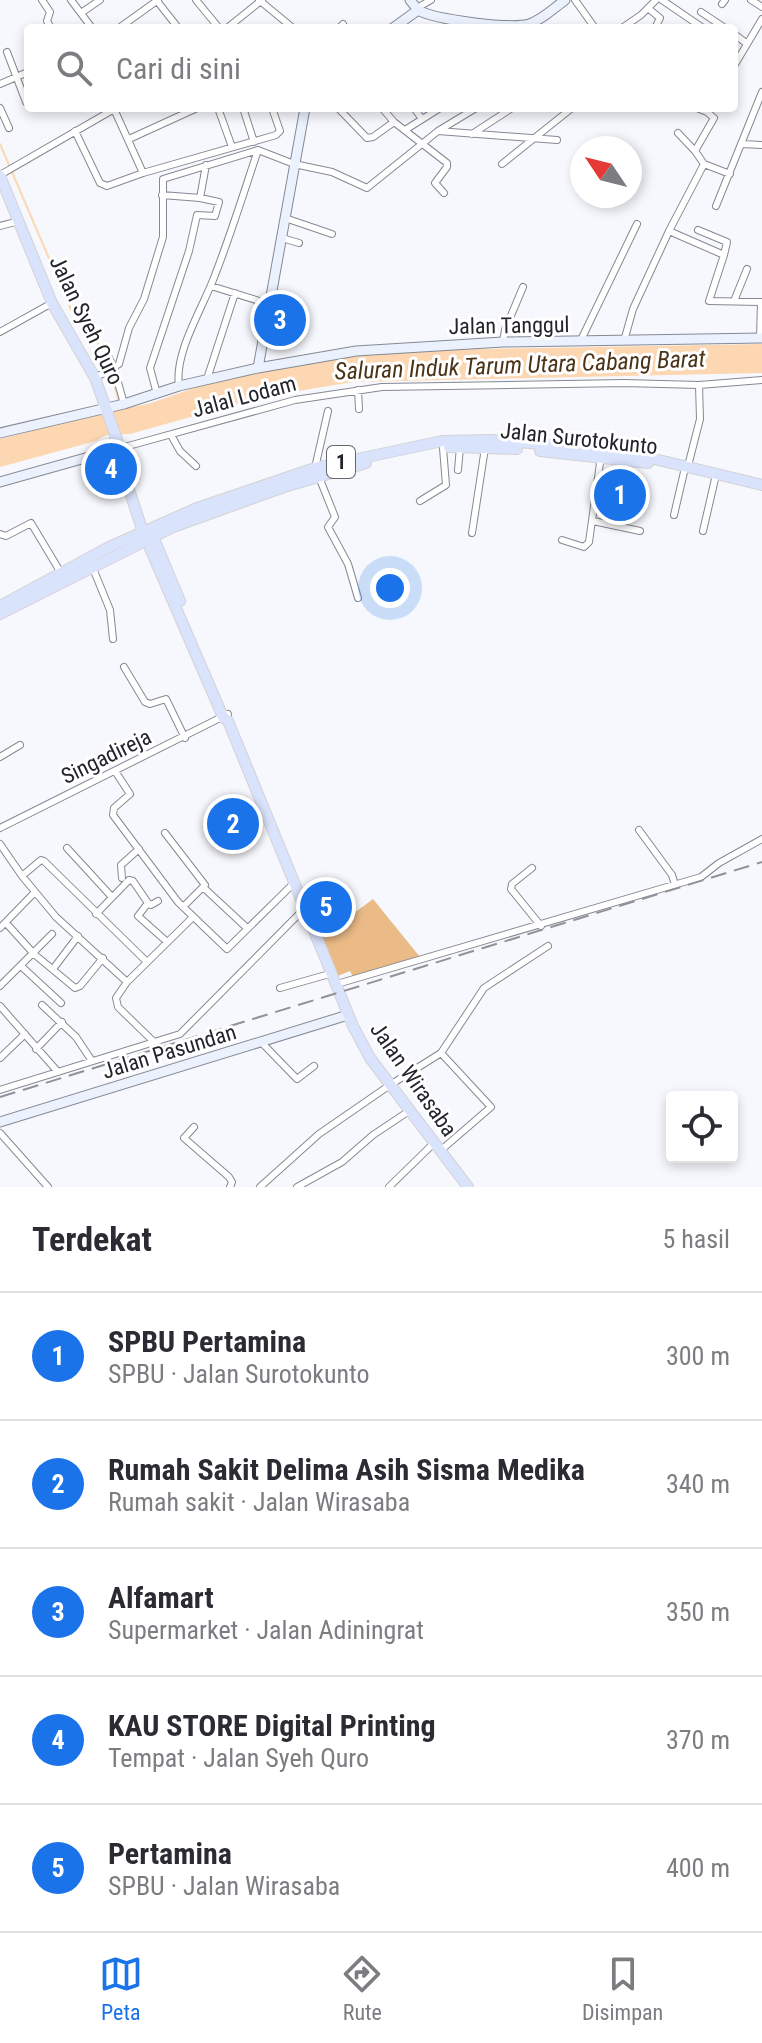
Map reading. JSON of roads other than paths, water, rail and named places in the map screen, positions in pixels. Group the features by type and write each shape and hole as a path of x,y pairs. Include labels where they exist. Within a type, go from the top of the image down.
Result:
{"main road":[{"name":"Jalan Syeh Quro","path":"1,174 52,303 95,378 148,534"},
{"name":"1","path":"0,606 61,573 148,534 317,473 430,443 460,440 488,444"},
{"name":"Jalan Surotokunto","path":"488,444 617,450 762,492"},
{"name":"1","path":"317,473 409,452 488,444"},
{"name":"Jalan Surotokunto","path":"572,450 762,485"},
{"name":"1","path":"0,614 148,534"},
{"name":"Jalan Wirasaba","path":"148,534 348,1015 370,1058 468,1187"}],"street":[{"path":"43,0 50,12 49,24"},
{"path":"71,0 89,24"},
{"path":"81,13 100,0"},
{"path":"124,24 157,0 175,24"},
{"path":"196,0 216,24"},
{"path":"232,24 260,0 288,24"},
{"path":"397,24 415,6 431,0"},
{"path":"528,24 565,0"},
{"path":"575,0 592,24"},
{"path":"628,24 656,0"},
{"path":"662,0 697,24"},
{"path":"751,0 762,7"},
{"path":"415,6 471,22 507,24"},
{"path":"649,9 660,18 657,24"},
{"path":"701,12 719,24"},
{"path":"738,58 762,19"},
{"path":"279,24 283,20"},
{"path":"738,37 746,43"},
{"path":"7,52 24,97"},
{"path":"0,84 24,74"},
{"path":"716,206 762,92"},
{"path":"0,108 9,128"},
{"path":"1,174 108,112"},
{"path":"117,112 143,173"},
{"path":"129,139 188,112"},
{"path":"219,112 232,147"},
{"path":"244,112 254,142"},
{"path":"75,131 104,186 276,135 280,131 273,112"},
{"path":"258,368 304,112"},
{"path":"342,112 367,138 394,122"},
{"path":"385,112 448,164 435,183 444,193"},
{"path":"417,112 422,119"},
{"path":"405,130 433,112"},
{"path":"95,378 121,361 129,328 144,299 163,237 163,179 258,150 294,164 332,172 368,188 421,142 469,112"},
{"path":"472,134 506,112"},
{"path":"502,164 567,112"},
{"path":"704,112 713,117"},
{"path":"695,151 717,112"},
{"path":"438,131 557,140"},
{"path":"678,133 704,164 730,174"},
{"path":"741,144 762,145"},
{"path":"179,386 178,366 183,348 211,286 258,150"},
{"path":"624,341 633,309 704,164"},
{"path":"200,198 206,165"},
{"path":"157,394 150,368 189,251 197,215 215,216 219,202 162,195"},
{"path":"285,218 332,234"},
{"path":"0,226 19,221"},
{"path":"580,342 637,224"},
{"path":"698,230 727,242 709,301 761,302 761,338"},
{"path":"669,231 724,255"},
{"path":"282,238 299,243"},
{"path":"734,301 747,269"},
{"path":"211,286 269,304"},
{"path":"503,342 523,287"},
{"path":"207,379 235,293"},
{"path":"0,332 52,303"},
{"name":"Jalan Tanggul","path":"0,433 106,409 207,379 393,347 761,338"},
{"path":"104,348 122,404"},
{"name":"Jalal Lodam","path":"116,443 171,435 279,404 358,390 430,386 699,385 762,380"},
{"path":"674,515 693,470 700,419 699,385"},
{"path":"358,390 359,409"},
{"path":"328,411 317,473 335,517 328,527 348,564 358,598"},
{"path":"171,435 180,451 196,466"},
{"path":"0,482 116,443"},
{"path":"472,533 488,444"},
{"path":"458,470 460,447"},
{"path":"420,501 446,485 443,448"},
{"path":"562,540 586,546 589,542 601,456"},
{"path":"703,531 715,479"},
{"path":"593,521 640,531"},
{"path":"0,534 6,536 31,523 61,573"},
{"path":"92,566 110,610 113,639"},
{"path":"124,667 145,702 150,704 164,698 167,701 185,738"},
{"name":"Singadireja","path":"0,828 226,717"},
{"path":"0,757 20,745"},
{"path":"115,771 130,794 112,812 183,907 227,949 294,883"},
{"path":"639,830 672,875 675,885"},
{"path":"165,833 204,881 204,888 247,928"},
{"path":"337,984 706,875 719,863 762,839"},
{"path":"0,844 35,892 127,982"},
{"path":"67,848 111,896"},
{"path":"122,878 121,865 139,849"},
{"path":"22,876 41,860 44,861 147,962"},
{"path":"532,868 512,884 511,889 541,926"},
{"path":"96,914 129,880 133,881 148,903 151,905 158,901"},
{"path":"183,907 204,888"},
{"path":"35,892 3,925 77,988 103,958"},
{"path":"148,903 138,916 166,941"},
{"path":"0,1090 180,1034 288,925 306,913"},
{"path":"155,1043 116,1003 118,993 193,917"},
{"path":"0,986 52,934"},
{"path":"53,969 78,936"},
{"path":"260,1187 319,1134 441,1053 484,988 548,946"},
{"path":"21,966 61,1003"},
{"path":"280,988 333,973"},
{"path":"42,1005 62,1022 92,1061"},
{"path":"0,1006 58,1072"},
{"name":"Jalan Pasundan","path":"0,1122 348,1015"},
{"path":"36,1049 62,1022"},
{"path":"0,1058 25,1034"},
{"path":"262,1043 297,1079 314,1066"},
{"path":"389,1187 491,1107 441,1053"},
{"path":"297,1187 342,1162 373,1135 409,1111"},
{"path":"177,1145 194,1127"},
{"path":"0,1133 48,1187"},
{"path":"184,1138 229,1177 232,1182 230,1187"}],"water":[{"name":"Saluran Induk Tarum Utara Cabang Barat","path":"762,344 762,373 353,382 262,397 130,434 106,435 96,441 0,467 0,439 97,414 112,414 259,370 358,354 422,350"}],"waterway":[{"path":"0,144 72,312 102,349"},
{"path":"111,373 119,402"}],"railway":[{"path":"0,1097 762,862"}],"place":[{"name":"Alfamart","path":"280,320"},
{"name":"KAU STORE Digital Printing","path":"111,469"},
{"name":"SPBU Pertamina","path":"620,495"},
{"name":"Rumah Sakit Delima Asih Sisma Medika","path":"233,824"},
{"name":"Pertamina","path":"326,907"}]}
